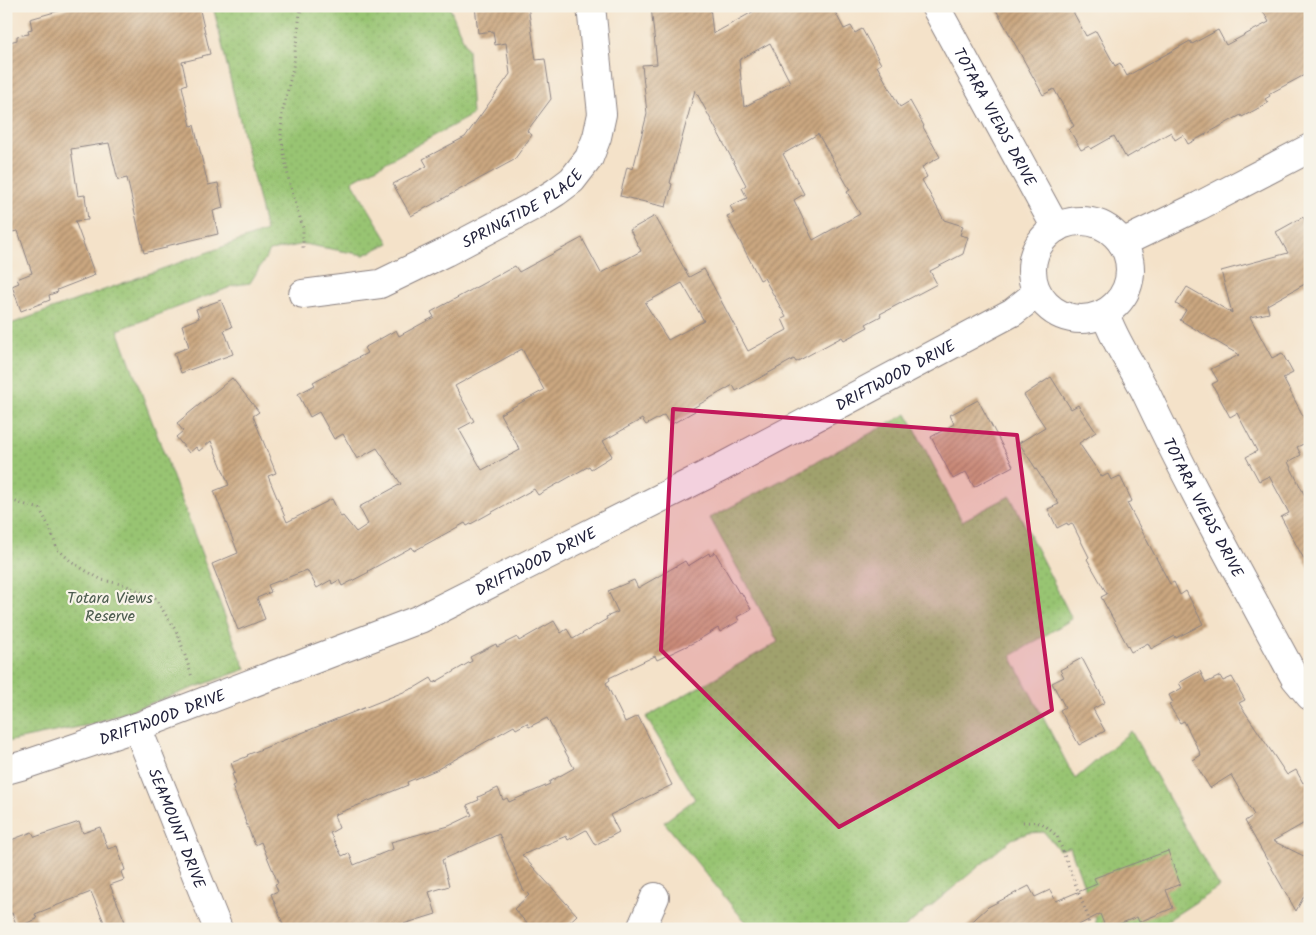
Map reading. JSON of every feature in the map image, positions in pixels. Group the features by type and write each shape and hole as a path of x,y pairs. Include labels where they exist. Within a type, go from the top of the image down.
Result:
{"street":[{"name":"SPRINGTIDE PLACE","path":"303,294 380,284 538,204 572,180 589,158 598,137 602,114 591,6"},
{"name":"TOTARA VIEWS DRIVE","path":"934,6 1056,228"},
{"path":"1122,243 1204,204 1310,148"},
{"path":"1085,221 1099,224 1112,232 1122,243 1128,258 1130,274 1126,289 1118,303 1105,313 1093,318 1067,318 1045,304 1037,293 1032,279 1032,264 1036,250 1044,237 1056,228 1070,222 1085,221"},
{"name":"DRIFTWOOD DRIVE","path":"6,770 137,727 420,618 722,467 1013,312 1037,293"},
{"name":"TOTARA VIEWS DRIVE","path":"1105,313 1109,327 1144,389 1193,488 1296,678 1310,696"},
{"name":"SEAMOUNT DRIVE","path":"137,727 218,929"},
{"path":"641,929 655,897"}],"path":[{"path":"300,6 293,68 282,114 280,137 289,181 303,228 303,248"},
{"path":"6,499 40,509 51,531 57,549 73,563 102,580 125,585 155,598 178,634 193,682"},
{"path":"1023,822 1042,823 1057,836 1088,917 1088,929"}],"highlighted area":[{"path":"673,409 1017,435 1052,710 839,827 661,650"}],"green space":[{"name":"Totara Views Reserve","path":"213,6 449,6 468,51 472,115 352,181 389,243 364,255 304,244 270,251 250,283 236,285 118,330 246,669 93,724 6,742 6,319 8,325 266,231"},
{"path":"907,414 962,521 1010,496 1072,619 1011,656 1075,779 1131,731 1219,887 1154,929 1096,929 1096,919 1070,847 1059,850 1044,832 1028,833 1012,839 903,929 753,929 664,822 695,799 646,717 778,642 710,518"}],"building":[{"path":"76,6 199,6 210,54 182,62 187,84 182,86 191,126 194,125 208,185 218,183 223,208 213,211 218,234 144,253 127,178 118,180 109,143 71,149 78,196 85,195 88,220 75,221 95,275 57,290 58,292 49,295 50,300 21,311 12,286 19,283 17,279 32,273 18,231 6,233 6,43 17,40 17,36 29,34 28,30 32,29 30,19"},
{"path":"475,6 528,6 536,60 545,59 551,99 527,131 532,135 514,160 411,216 393,184 427,166 423,159 465,137 510,74 506,43 495,45 493,31 478,33"},
{"path":"651,6 710,6 713,34 763,6 832,6 844,29 851,26 855,33 862,29 881,64 877,66 900,107 910,101 924,126 940,157 922,167 927,177 922,180 944,220 963,226 960,235 968,237 963,254 930,271 937,284 880,314 881,316 866,324 868,327 844,340 842,337 796,362 794,359 736,391 733,385 693,408 695,411 670,425 664,415 646,425 642,419 603,441 612,456 591,469 589,466 538,495 534,489 467,526 465,523 414,551 412,547 342,586 339,580 332,584 331,580 317,588 307,570 268,585 271,592 257,598 265,619 238,630 212,564 238,553 214,491 229,485 211,441 199,451 196,447 189,453 176,437 183,431 177,423 232,378 259,412 253,416 276,473 268,476 287,522 332,499 341,517 343,516 356,532 368,524 359,507 401,484 377,448 357,459 343,434 334,439 319,412 310,417 298,394 315,385 313,382 367,353 364,348 396,330 399,336 434,317 431,312 515,266 519,272 582,238 601,273 641,251 630,230 655,216 689,277 704,269 748,351 787,330 782,319 786,317 764,278 760,280 727,216 734,213 730,206 747,198 742,188 746,185 695,90 670,183 672,184 666,207 620,196 627,167 633,169 647,114 642,65 657,64","holes":["770,43 790,82 744,107 739,60","818,134 850,190 847,192 860,214 813,240 794,200 804,194 783,154","682,283 704,321 668,340 645,303","522,349 544,390 500,414 520,450 482,470 459,429 474,421 455,386"]},
{"path":"994,6 1070,6 1086,36 1096,31 1115,66 1120,63 1127,76 1190,41 1192,44 1218,30 1226,45 1269,22 1260,6 1310,6 1310,72 1269,94 1270,96 1265,99 1268,103 1242,117 1241,115 1188,144 1183,135 1175,140 1171,132 1126,158 1114,136 1091,149 1089,146 1081,150 1069,129 1074,126 1054,89 1043,95"},
{"path":"1303,217 1310,230 1310,293 1305,284 1267,305 1269,313 1250,317 1272,358 1282,353 1293,373 1283,378 1310,429 1310,441 1297,447 1301,455 1288,462 1308,502 1310,501 1310,570 1281,517 1289,513 1269,476 1259,481 1246,457 1257,451 1237,413 1230,417 1212,384 1218,381 1211,369 1239,355 1180,320 1186,310 1176,304 1187,287 1232,313 1221,271 1288,253 1276,232"},
{"path":"221,300 232,327 224,330 233,354 181,373 174,353 189,347 182,325 199,318 196,309"},
{"path":"1051,377 1071,409 1078,405 1096,432 1079,443 1102,477 1108,474 1111,480 1120,476 1132,501 1127,503 1170,584 1174,582 1180,595 1186,591 1203,624 1151,649 1148,643 1131,652 1101,597 1107,594 1087,559 1089,557 1072,523 1068,525 1067,523 1057,528 1048,509 1059,504 1019,443 1045,427 1024,395"},
{"path":"978,400 1013,466 974,487 966,472 953,479 931,437 954,424 950,415"},
{"path":"715,552 739,593 741,592 751,609 737,617 739,621 720,632 718,628 695,642 657,660 655,656 609,678 610,680 606,683 625,722 638,716 672,785 610,815 619,832 595,845 586,830 568,840 566,836 522,855 577,915 562,929 532,929 514,909 529,895 523,889 499,834 442,860 449,886 429,892 436,914 387,929 285,929 271,894 278,891 275,884 278,883 261,842 255,845 244,818 232,786 236,784 232,774 235,773 231,763 416,687 431,678 434,683 472,661 470,657 496,644 497,647 517,637 519,641 554,621 561,633 567,629 573,639 607,619 606,617 618,612 608,591 634,580 638,588 685,561 688,566 709,553 710,556","holes":["547,718 574,768 549,782 550,784 509,802 507,798 503,800 498,788 478,797 479,800 467,805 472,815 449,826 391,842 393,849 354,865 349,853 342,856 330,833 339,828 334,815 408,785 407,782 436,770 514,726 516,729 527,723 529,727"]},
{"path":"1082,658 1105,702 1093,709 1105,731 1079,745 1060,710 1065,707 1052,683 1064,677 1060,670"},
{"path":"1200,671 1206,683 1220,676 1223,681 1232,677 1245,700 1239,703 1287,775 1296,770 1303,783 1310,779 1310,820 1273,841 1310,859 1310,885 1296,911 1245,821 1254,815 1231,775 1210,788 1193,760 1201,755 1184,721 1180,723 1169,705 1173,703 1169,695 1182,688 1179,683"},
{"path":"79,822 83,833 100,827 108,849 117,846 125,870 121,872 124,880 110,885 128,929 107,929 91,892 35,914 37,919 17,927 12,913 6,915 6,842 32,832 35,837"},
{"path":"1168,851 1180,884 1166,890 1173,908 1139,922 1137,917 1106,929 1100,914 1071,929 964,929 988,907 1029,886 1035,897 1050,890 1056,901 1097,884 1094,878"}]}
